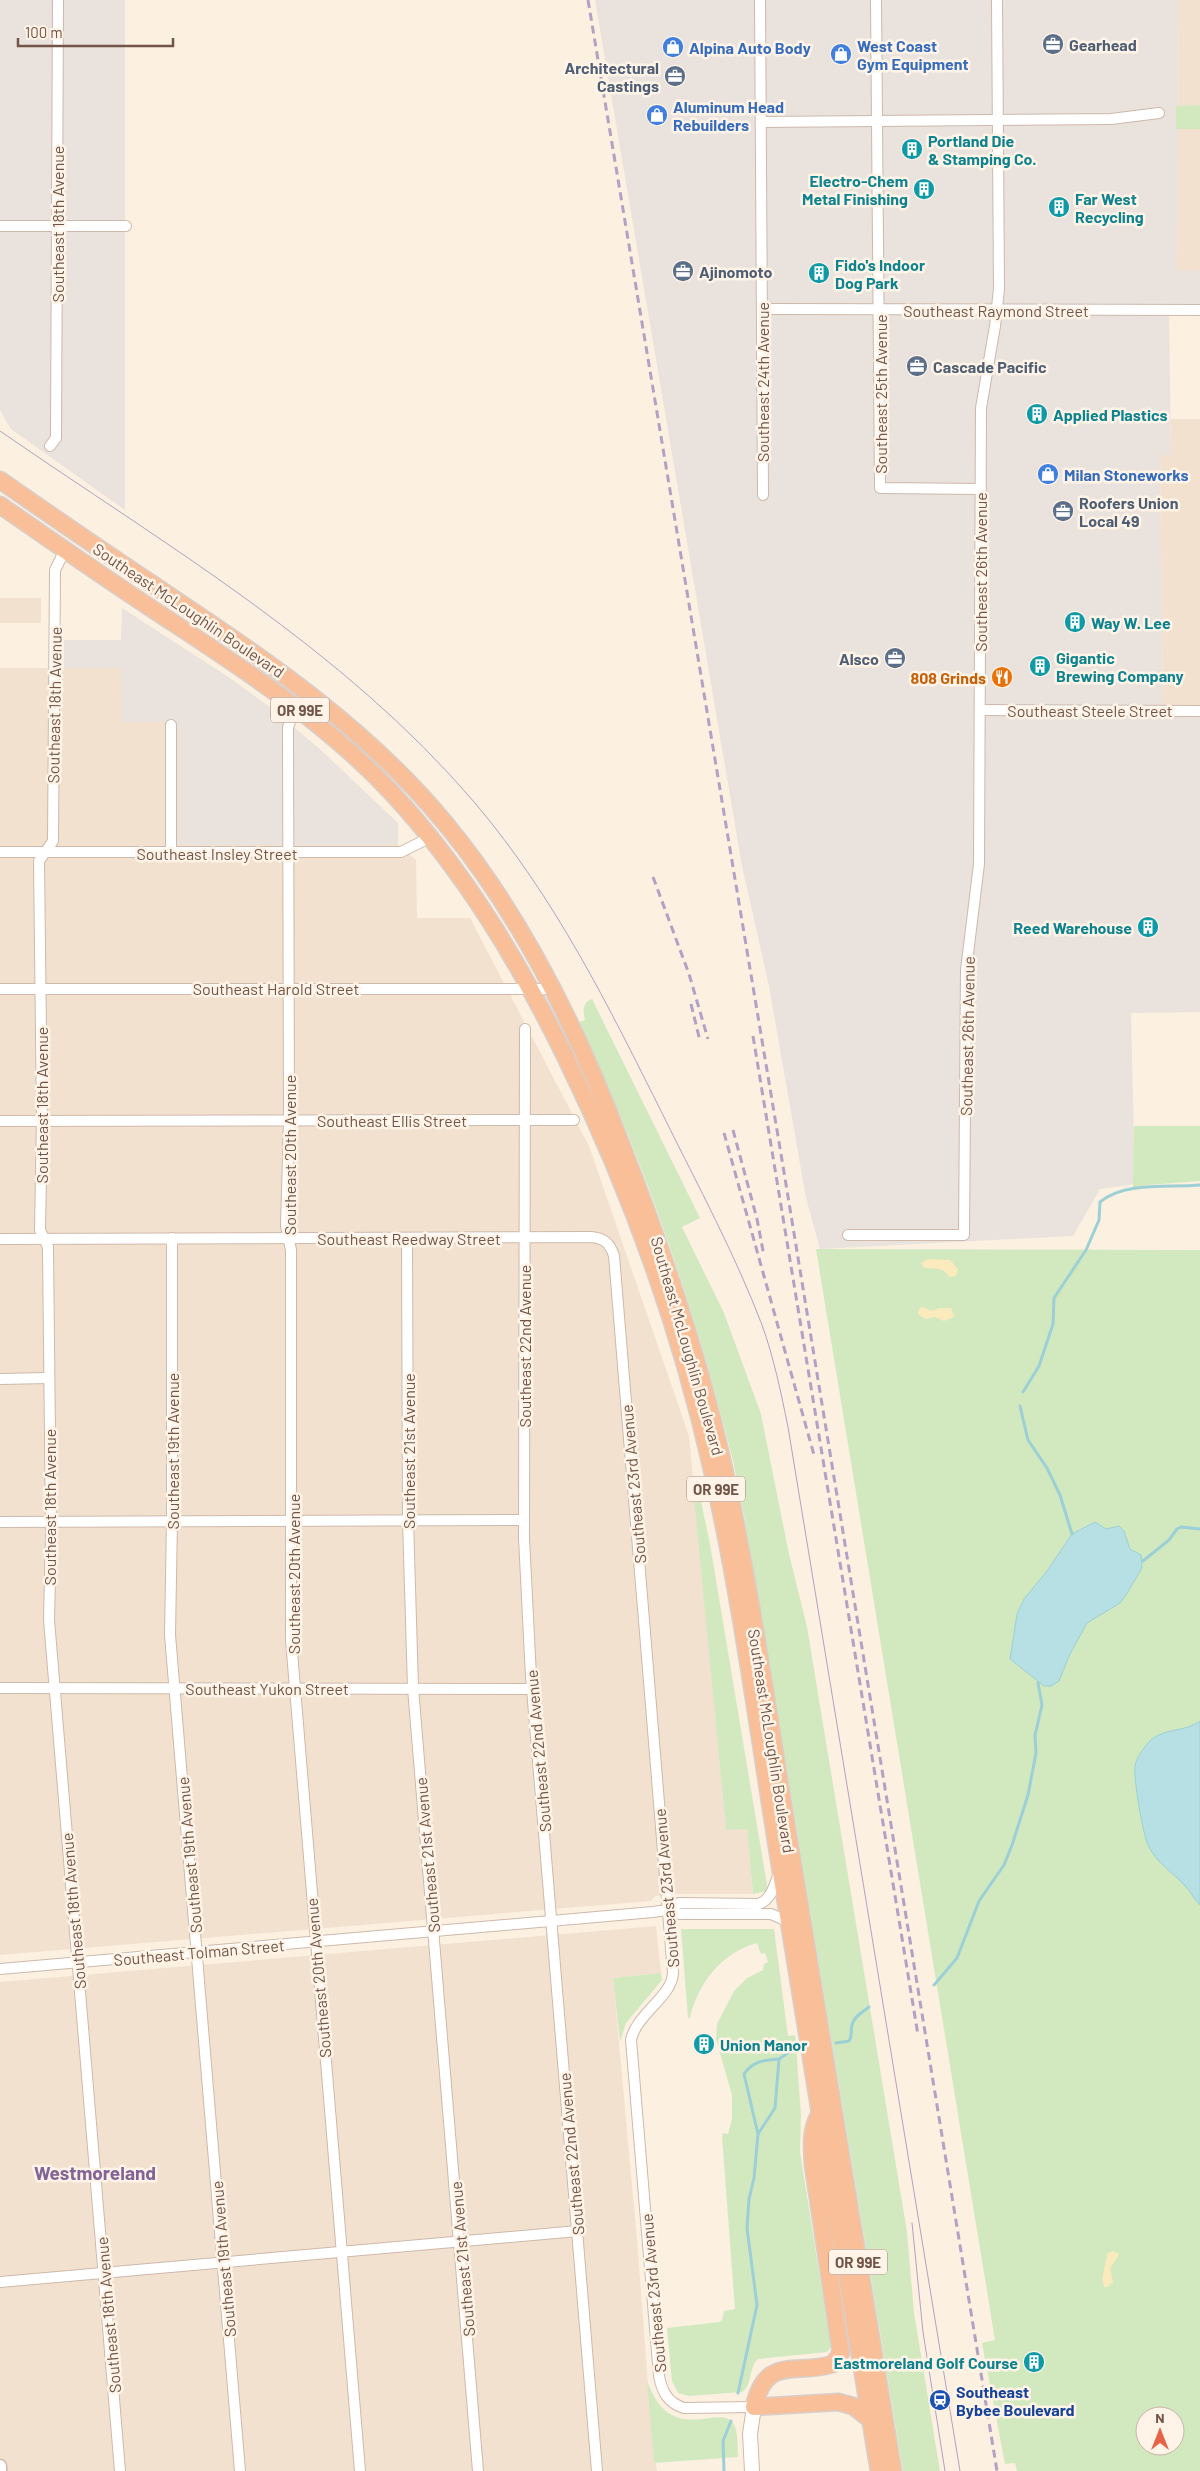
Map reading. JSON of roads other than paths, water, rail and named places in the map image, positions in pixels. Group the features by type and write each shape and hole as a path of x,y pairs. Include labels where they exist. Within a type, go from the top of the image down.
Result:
{"highway":[{"name":"Southeast McLoughlin Boulevard","path":"0,480 285,674 372,746 444,822 486,876 523,935 599,1084 656,1235 696,1362 738,1534 815,2046 820,2113 879,2471"},
{"name":"Southeast McLoughlin Boulevard","path":"0,505 295,706 374,775 431,837 487,914 530,989 609,1147 650,1256 686,1369 713,1475 729,1552 789,1922 815,2046 893,2471"},
{"path":"820,2113 813,2126 811,2139 813,2165 841,2353 833,2364 786,2370 767,2377 760,2386 754,2407 838,2402 853,2406 871,2420"}],"main road":[{"path":"752,2471 750,2434 754,2407"}],"street":[{"name":"Southeast 18th Avenue","path":"50,446 56,438 58,0"},
{"name":"Southeast 24th Avenue","path":"760,0 762,495"},
{"name":"Southeast 25th Avenue","path":"876,0 880,488 981,489"},
{"name":"Southeast 26th Avenue","path":"848,1235 964,1235 966,970 978,871 982,395 997,310 997,0"},
{"path":"761,122 1111,119 1159,113"},
{"path":"0,226 126,226"},
{"name":"Southeast Raymond Street","path":"762,309 1200,310"},
{"name":"Southeast 18th Avenue","path":"65,550 56,570 53,841 39,861 42,1120 40,1230 48,1247 49,1521 51,1534 49,1620 120,2471"},
{"name":"Southeast 20th Avenue","path":"295,706 288,728 289,1121 286,1226 290,1250 293,1520 290,1594 295,1688 315,1942 360,2471"},
{"name":"Southeast Steele Street","path":"980,710 1200,711"},
{"path":"171,725 171,853"},
{"name":"Southeast Insley Street","path":"0,852 401,852 431,837"},
{"name":"Southeast Harold Street","path":"0,989 552,989"},
{"name":"Southeast 22nd Avenue","path":"525,1029 523,1520 533,1688 597,2471"},
{"name":"Southeast Ellis Street","path":"0,1120 574,1120"},
{"name":"Southeast 19th Avenue","path":"172,1238 172,1520 169,1616 240,2471"},
{"name":"Southeast 21st Avenue","path":"407,1238 408,1520 413,1688 461,2241 478,2471"},
{"name":"Southeast Reedway Street","path":"0,1239 597,1238 606,1242"},
{"name":"Southeast 23rd Avenue","path":"606,1242 611,1246 614,1256 673,1980 635,2027 632,2040 660,2384 671,2402 684,2408 754,2407"},
{"path":"0,1378 49,1378"},
{"path":"0,1522 523,1520"},
{"name":"Southeast Yukon Street","path":"0,1688 533,1688"},
{"name":"Southeast Tolman Street","path":"0,1969 552,1923 667,1910 680,1903 759,1904 766,1902 770,1896 780,1870"},
{"name":"Southeast Tolman Street","path":"667,1910 680,1914 771,1914 789,1922"},
{"path":"0,2282 578,2231"},
{"path":"0,2466 0,2471"}],"water":[{"path":"1095,1522 1106,1529 1119,1526 1124,1531 1130,1549 1141,1555 1142,1568 1120,1603 1087,1623 1070,1654 1059,1681 1051,1686 1044,1686 1010,1659 1017,1614 1024,1599 1047,1571 1072,1534"},
{"path":"1200,1721 1200,1905 1186,1887 1161,1863 1148,1845 1141,1818 1135,1772 1138,1757 1146,1745 1154,1738 1166,1732 1194,1725"}],"waterway":[{"path":"1023,1392 1039,1366 1053,1324 1054,1298 1086,1250 1099,1220 1100,1202 1110,1195 1135,1188 1200,1185"},
{"path":"1020,1406 1028,1440 1047,1468 1060,1495 1072,1534"},
{"path":"1143,1561 1169,1540 1177,1529 1181,1527 1200,1529"},
{"path":"934,1985 957,1958 979,1901 1004,1865 1012,1845 1028,1795 1036,1753 1035,1735 1042,1705 1038,1683"},
{"path":"836,2043 849,2041 854,2020 869,2007"},
{"path":"738,2393 757,2305 747,2228 758,2134 775,2108 779,2059 794,2049"},
{"path":"758,2134 744,2074 751,2066 759,2062 779,2059"},
{"path":"724,2471 723,2441 731,2421"}],"tram line":[{"path":"0,431 188,558 310,647 368,696 423,747 475,803 531,877 579,954 622,1034 728,1246 766,1337 788,1427 960,2471"},
{"path":"912,2223 923,2332 945,2471"}],"railway":[{"path":"588,0 781,1154 997,2471"},
{"path":"653,877 689,974 708,1039"},
{"path":"691,1004 700,1041"},
{"path":"753,1036 918,2035"},
{"path":"733,1130 757,1219 764,1256"},
{"path":"724,1133 814,1455"}],"place":[{"name":"Gearhead","path":"1053,44"},
{"name":"Alpina Auto Body","path":"673,47"},
{"name":"West Coast Gym Equipment","path":"841,54"},
{"name":"Architectural Castings","path":"675,76"},
{"name":"Aluminum Head Rebuilders","path":"657,115"},
{"name":"Portland Die & Stamping Co.","path":"912,149"},
{"name":"Electro-Chem Metal Finishing","path":"924,189"},
{"name":"Far West Recycling","path":"1059,207"},
{"name":"Ajinomoto","path":"683,271"},
{"name":"Fido's Indoor Dog Park","path":"819,273"},
{"name":"Cascade Pacific","path":"917,366"},
{"name":"Applied Plastics","path":"1037,414"},
{"name":"Milan Stoneworks","path":"1048,474"},
{"name":"Roofers Union Local 49","path":"1063,511"},
{"name":"Way W. Lee","path":"1075,622"},
{"name":"Alsco","path":"895,658"},
{"name":"Gigantic Brewing Company","path":"1040,666"},
{"name":"808 Grinds","path":"1002,677"},
{"name":"Reed Warehouse","path":"1148,927"},
{"name":"Union Manor","path":"704,2044"},
{"name":"Eastmoreland Golf Course","path":"1034,2362"},
{"name":"Southeast Bybee Boulevard","path":"940,2400"}],"district":[{"name":"Westmoreland","path":"95,2172"}]}
